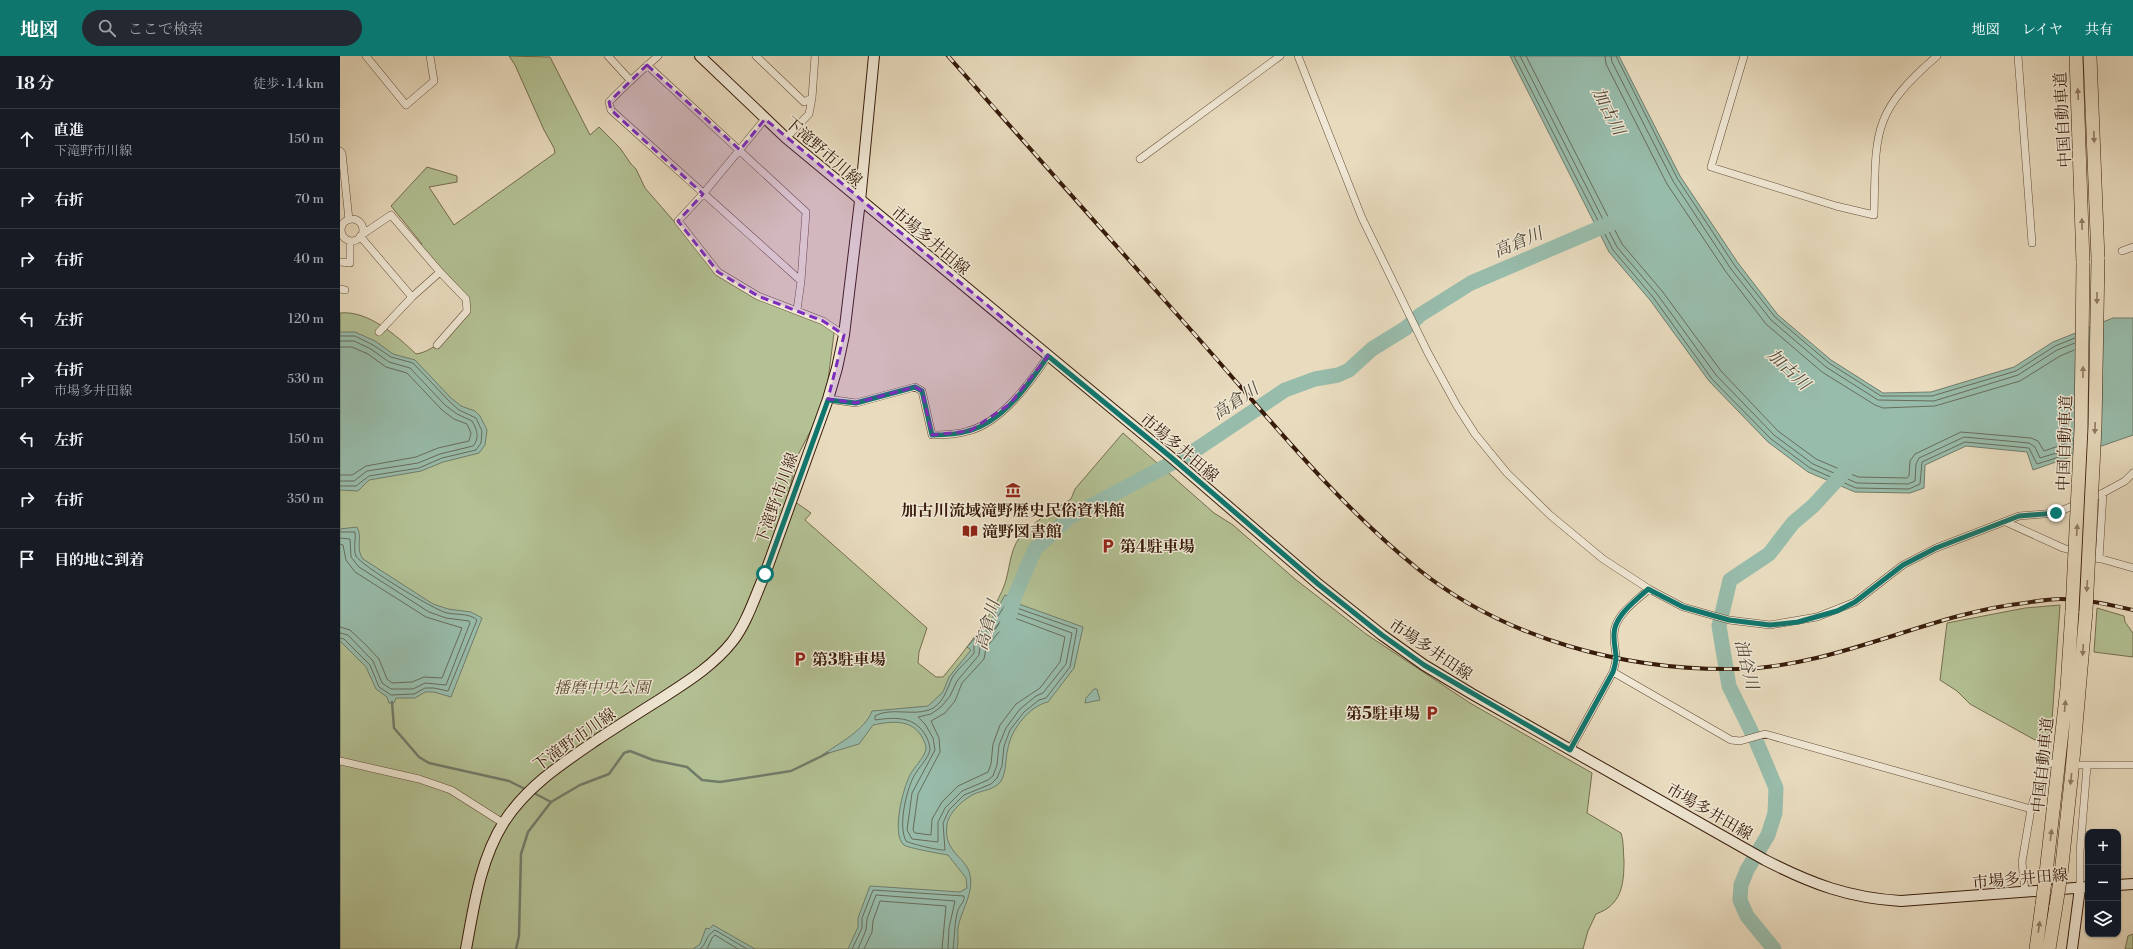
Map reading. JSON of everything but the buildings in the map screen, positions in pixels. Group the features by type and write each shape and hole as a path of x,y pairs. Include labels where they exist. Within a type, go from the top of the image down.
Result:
{"highway":[{"name":"中国自動車道","path":"2036,949 2067,688 2082,429 2083,263 2076,56"},
{"name":"中国自動車道","path":"2049,949 2061,874 2074,748 2086,611 2095,426 2098,259 2090,56"}],"main road":[{"name":"下滝野市川線","path":"466,949 475,900 487,857 503,823 525,795 571,757 697,675 732,641 744,620 765,574 828,400 844,335 860,201 765,119 700,56"},
{"path":"860,201 874,56"},
{"name":"市場多井田線","path":"860,201 1172,458 1318,584 1382,635 1424,665 1747,850 1795,876 1848,895 1875,900 1927,901 2084,888"},
{"path":"2121,885 2133,884"},
{"path":"2072,949 2084,888"}],"street":[{"path":"366,56 406,105 434,81 430,56"},
{"path":"608,56 630,80"},
{"path":"658,56 630,80 610,102 611,110 801,281"},
{"path":"756,56 804,102 812,98"},
{"path":"786,138 809,114 812,98 815,56"},
{"path":"1140,159 1280,56"},
{"path":"1298,56 1362,218 1428,353 1457,406 1475,434 1518,484 1550,515 1603,559 1648,589 1683,607 1729,620 1770,625 1798,622 1837,611 1855,602 1903,565 1936,548 2019,516 2056,513 2103,493 2125,481 2133,473"},
{"path":"1744,56 1711,167 1836,206 1874,215 1877,137 1882,119 1891,102 1906,84 1937,56"},
{"path":"2018,56 2032,243"},
{"path":"647,65 806,212 798,310"},
{"path":"765,119 703,194 678,221 718,272 758,296 798,310 823,321 844,335"},
{"path":"340,151 342,153 349,220"},
{"path":"360,236 362,228 360,224 353,220 349,220 341,226 342,236 350,241 356,240 391,215 440,272 466,299 467,311 437,345"},
{"path":"360,236 412,297"},
{"path":"340,262 350,263 350,241"},
{"path":"2122,251 2133,247"},
{"path":"379,332 412,297 440,272"},
{"path":"828,400 856,403 915,387 922,391 932,435 951,435 970,431 993,418 1010,404 1033,379 1048,356"},
{"path":"2098,559 2103,493"},
{"path":"2006,522 2063,548 2133,568"},
{"path":"1570,750 1613,672 1618,658 1614,633 1621,616 1648,589"},
{"path":"1613,672 1731,740 1740,741 1760,734 1765,734 2031,809"},
{"path":"340,761 419,779 451,790 503,823"},
{"path":"2025,892 2022,862 2031,809 2044,767 2046,764 2051,763"},
{"path":"2080,765 2133,765"},
{"path":"2084,888 2080,852 2088,766"}],"highlighted area":[{"path":"647,65 740,150 765,119 1048,356 1010,404 970,431 932,435 922,391 915,387 856,403 828,399 844,335 823,321 758,296 718,272 678,221 703,194 611,110 609,102"}],"green space":[{"name":"播磨中央公園","path":"509,56 550,57 590,135 599,127 620,148 636,169 645,188 718,272 758,296 823,321 834,333 827,388 813,426 798,455 788,495 791,499 811,513 805,520 927,628 919,652 918,663 936,677 943,677 993,609 1004,586 1014,548 1020,537 1038,521 1071,499 1075,489 1123,433 1214,513 1233,525 1295,579 1366,634 1470,703 1592,773 1587,813 1621,833 1624,870 1622,886 1616,900 1604,910 1596,914 1588,931 1583,949 340,949 340,313 351,313 371,320 391,332 416,354 424,352 438,343 451,331 467,311 466,299 419,246 422,244 391,206 427,167 457,176 457,182 429,187 454,225 555,153 515,65"},
{"path":"2060,605 2051,735 2035,740 1970,704 1957,691 1940,680 1947,623 2025,608"},
{"path":"2097,608 2124,616 2125,622 2133,633 2133,657 2094,652"},
{"path":"2133,934 2133,949 2125,949 2128,936"}],"water":[{"name":"加古川","path":"1510,56 1619,56 1680,176 1738,263 1778,315 1831,360 1883,393 1931,392 2014,367 2053,342 2113,318 2133,318 2133,435 2033,470 2027,452 1966,446 1925,465 1924,488 1910,493 1855,492 1808,472 1768,442 1709,381 1650,300 1609,252"},
{"path":"340,332 355,332 375,341 393,354 415,360 451,398 461,406 475,411 480,416 487,430 485,445 479,453 443,462 421,471 369,480 358,491 340,490"},
{"path":"357,527 359,531 359,547 363,559 433,604 448,609 471,612 482,618 451,697 434,692 425,692 415,698 396,698 394,703 389,703 387,697 376,689 366,667 340,641 340,529"},
{"path":"1005,595 1016,599 1015,602 989,636 1016,603 1083,627 1074,668 1048,702 1034,708 1022,720 1013,734 1008,748 1004,773 1001,781 996,786 974,794 966,799 953,811 948,820 948,842 968,869 971,882 969,895 958,928 957,949 848,949 858,927 858,918 870,886 960,892 967,888 966,878 948,855 907,846 900,840 898,822 904,790 910,775 924,755 926,749 924,741 918,731 907,724 894,722 873,725 859,744 822,755 857,730 872,711 928,706 943,692 949,677 971,650 967,647 989,623"},
{"path":"1094,689 1097,689 1100,700 1085,703 1086,698"},
{"path":"713,925 755,949 693,949 700,944 706,928 709,929"}],"waterway":[{"name":"高倉川","path":"1006,628 1014,598 1035,549 1070,517 1191,453 1285,390 1315,379 1338,375 1349,370 1372,349 1406,328 1420,315 1471,283 1616,221"},
{"name":"油谷川","path":"1774,949 1747,916 1740,900 1741,885 1747,870 1768,835 1775,813 1776,788 1757,743 1729,686 1719,626 1730,580 1769,554 1793,523 1813,506 1848,468"},
{"path":"392,702 394,728 419,757 429,763 509,781 527,790"},
{"path":"516,949 519,936 521,854 528,832 551,802 580,785 609,774 624,753 630,751 653,760 687,767 702,780 720,782 791,771 828,753"},
{"path":"532,792 551,802"}],"railway":[{"path":"948,56 1276,428 1358,516 1418,569 1452,593 1489,614 1528,632 1568,646 1610,657 1653,664 1695,668 1737,669 1774,666 1810,659 1846,650 1953,618 1989,609 2034,602 2070,599 2133,610"}],"place":[{"name":"加古川流域滝野歴史民俗資料館","path":"1013,490"},
{"name":"滝野図書館","path":"970,531"},
{"name":"第4駐車場","path":"1108,546"},
{"name":"第3駐車場","path":"800,659"},
{"name":"第5駐車場","path":"1432,713"}],"route":[{"path":"765,574 828,400 856,403 915,387 922,391 932,435 951,435 970,431 993,418 1010,404 1033,379 1048,356 1172,458 1318,584 1382,635 1424,665 1570,750 1613,672 1618,658 1614,633 1621,616 1648,589 1683,607 1715,617 1770,625 1798,622 1837,611 1855,602 1903,565 1936,548 2019,516 2056,513"}]}
